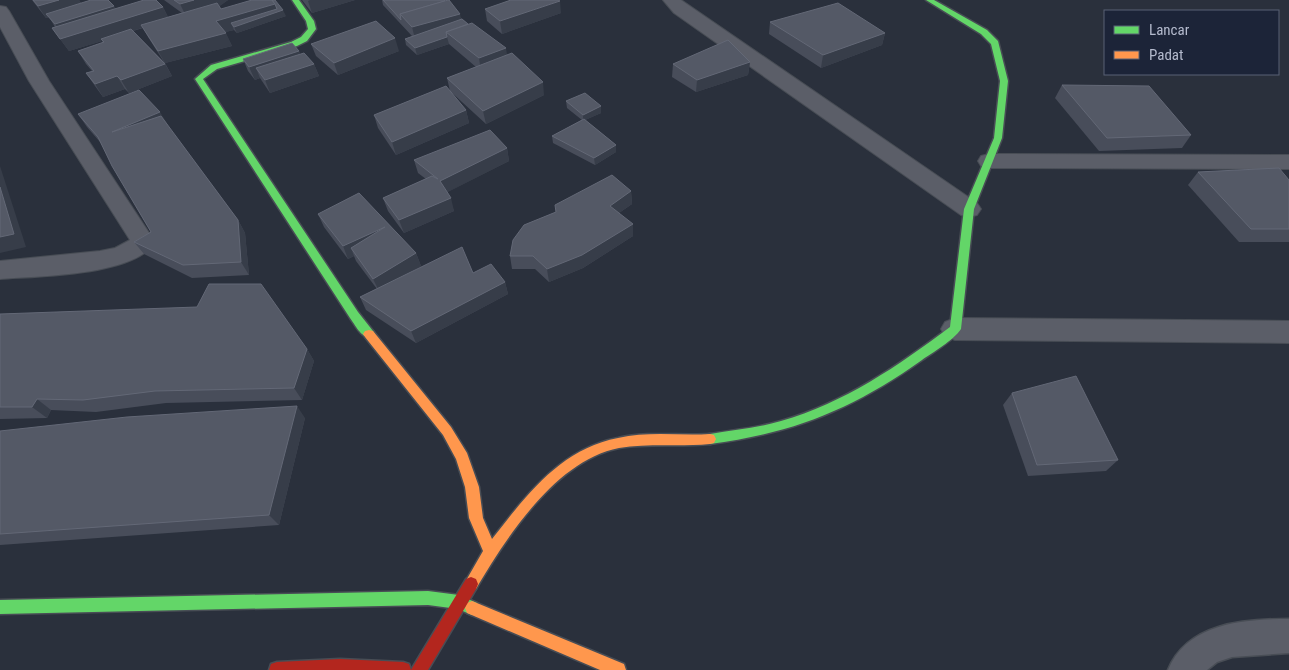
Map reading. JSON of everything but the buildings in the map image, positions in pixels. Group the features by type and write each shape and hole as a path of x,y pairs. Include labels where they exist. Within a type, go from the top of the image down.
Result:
{"street":[{"path":"295,0 310,21 312,29 304,40 214,68 204,73 199,79 354,315 447,431 462,457 472,487 476,518 490,552"},
{"path":"671,0 688,15 969,208"},
{"path":"928,0 984,32 995,42 1004,81 998,138 969,208 955,329"},
{"path":"0,10 39,81 143,242 136,250 108,260 0,270"},
{"path":"989,161 1289,162"},
{"path":"419,670 490,552 530,503 566,468 586,453 608,443 722,438 829,411 897,374 955,329 1289,332"},
{"path":"0,607 428,598 459,602 618,670"},
{"path":"277,670 340,667 403,670"}],"lane":[{"path":"1185,670 1188,665 1216,643 1254,636 1289,636"}],"traffic: fast":[{"path":"295,0 310,21 312,29 304,39 294,44 214,67 199,79 354,315 369,334"},
{"path":"710,439 780,427 841,403 898,371 955,329 969,209 998,138 1004,81 995,43 984,32 929,0"},
{"path":"0,607 428,598 459,602 472,608"}],"traffic: slow":[{"path":"369,334 447,431 462,457 472,487 476,518 490,552 471,584"},
{"path":"490,552 530,501 545,485 578,458 597,449 618,443 710,439"},
{"path":"472,608 618,670"}],"traffic: jam":[{"path":"419,670 471,584"},
{"path":"277,670 340,667 403,670"}]}
